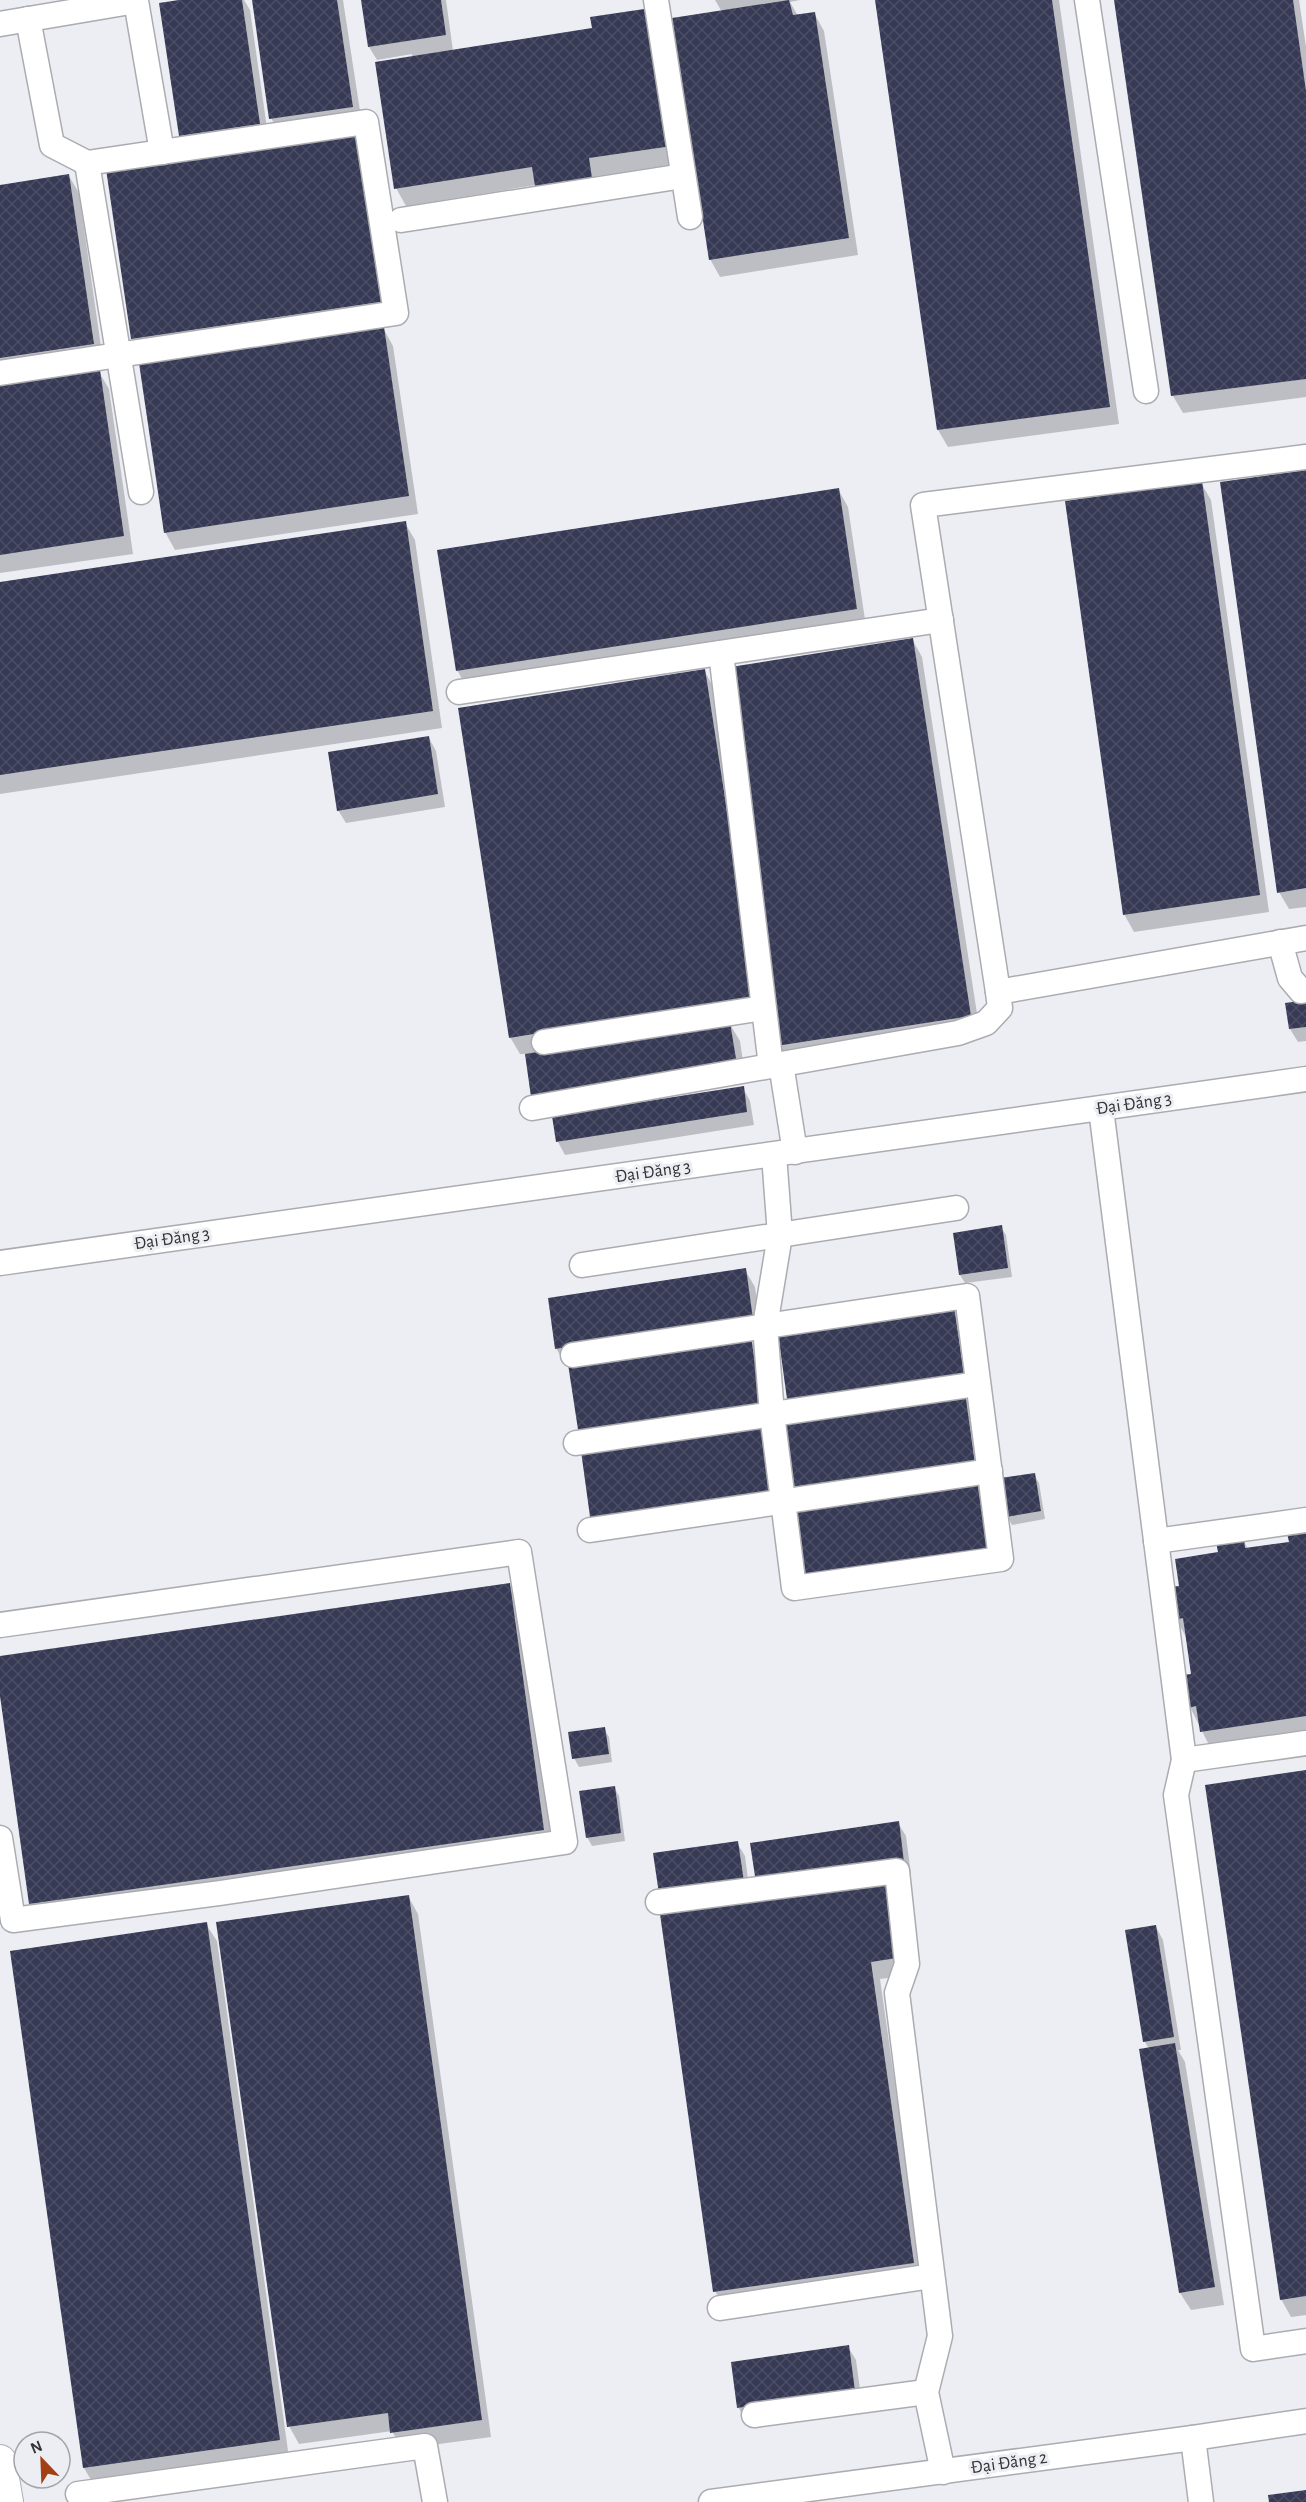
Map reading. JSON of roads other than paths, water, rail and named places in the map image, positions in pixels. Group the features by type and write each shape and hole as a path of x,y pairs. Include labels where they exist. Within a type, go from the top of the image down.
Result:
{"main road":[{"path":"0,2461 7,2502"}],"street":[{"path":"656,0 690,217"},
{"path":"1087,0 1146,391"},
{"path":"0,24 136,1 162,152"},
{"path":"0,373 396,313 366,122 87,163 52,146 28,19"},
{"path":"87,163 141,492"},
{"path":"401,220 683,176"},
{"path":"532,1108 958,1033 986,1023 1000,1008 923,505 1306,457"},
{"path":"459,692 940,620"},
{"path":"573,1355 765,1326 967,1296 1001,1559 794,1588 772,1414 765,1326 780,1235 784,1154 776,1065 763,1008 721,653"},
{"path":"998,992 1306,938"},
{"path":"1280,942 1290,978 1301,991 1306,990"},
{"path":"544,1042 763,1008"},
{"name":"Đại Đăng 3","path":"0,1263 1306,1079"},
{"path":"1101,1108 1184,1760 1176,1795 1253,2349 1306,2341"},
{"path":"582,1266 956,1208"},
{"path":"576,1443 977,1384"},
{"path":"590,1530 990,1472"},
{"path":"1156,1541 1306,1520"},
{"path":"0,1625 519,1552 565,1842 13,1920 0,1838"},
{"path":"1184,1760 1306,1743"},
{"path":"658,1902 897,1871 907,1964 897,1993 940,2336 926,2392 943,2472"},
{"path":"720,2308 932,2276"},
{"path":"754,2415 926,2392"},
{"name":"Đại Đăng 2","path":"711,2502 1306,2421"},
{"path":"1193,2438 1201,2502"},
{"path":"78,2494 425,2446 435,2502"}]}
